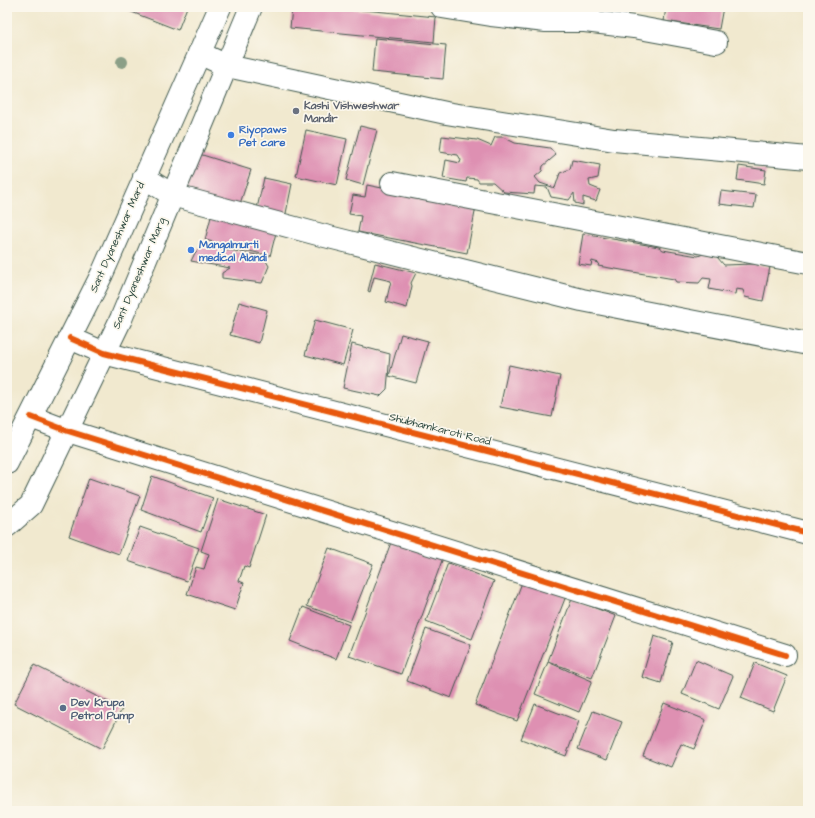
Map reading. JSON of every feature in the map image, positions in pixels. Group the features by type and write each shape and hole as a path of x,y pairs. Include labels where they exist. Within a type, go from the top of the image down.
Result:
{"street":[{"name":"Sant Dyaneshwar Mard","path":"7,463 102,274 220,7"},
{"name":"Sant Dyaneshwar Marg","path":"7,526 31,505 68,431 121,318 252,7"},
{"path":"442,7 491,15 546,21 585,21 634,26 716,42"},
{"path":"199,53 227,66 446,113 614,140 808,158"},
{"path":"144,177 172,195 325,236 582,300 808,344"},
{"path":"392,182 808,263"},
{"name":"Shubhamkaroti Road","path":"70,338 104,353 808,533"},
{"path":"31,417 68,431 786,655"}],"building":[{"path":"131,7 187,7 178,30 129,11"},
{"path":"292,7 333,7 436,17 434,42 290,28"},
{"path":"666,7 723,7 719,29 664,21"},
{"path":"375,38 446,45 443,79 372,72"},
{"path":"360,126 377,130 363,185 346,180"},
{"path":"306,130 347,139 337,185 296,176"},
{"path":"442,136 477,140 491,146 495,137 503,137 515,143 550,148 556,155 543,166 542,171 535,177 540,183 555,188 560,173 570,169 572,160 600,165 598,178 589,180 590,186 600,190 596,201 583,197 583,205 575,203 574,193 569,200 551,197 547,187 535,186 534,194 504,192 493,182 479,182 477,179 467,178 466,182 443,178 446,160 460,163 461,160 458,155 440,152"},
{"path":"196,153 251,170 238,210 183,193"},
{"path":"739,166 766,170 764,184 737,180"},
{"path":"264,178 292,184 284,223 255,217"},
{"path":"367,185 476,207 467,253 358,232 361,216 349,214 353,195 365,197"},
{"path":"721,191 756,195 754,208 719,204"},
{"path":"212,213 277,229 270,256 205,240"},
{"path":"583,234 659,247 663,250 698,256 703,254 717,257 724,265 753,264 770,267 763,301 745,297 743,290 736,289 735,294 709,289 711,279 703,278 699,283 676,282 674,279 598,266 599,263 592,261 591,266 578,264"},
{"path":"202,245 263,256 269,266 262,283 222,278 222,273 230,268 191,261 195,253"},
{"path":"375,263 416,273 411,283 412,286 407,308 386,302 391,281 374,277 370,292 368,291"},
{"path":"239,302 267,310 259,343 230,335"},
{"path":"808,303 808,329 805,326"},
{"path":"315,320 353,330 343,365 305,355"},
{"path":"401,334 428,341 416,383 389,376"},
{"path":"352,344 390,354 387,389 380,396 343,388"},
{"path":"509,365 560,376 552,417 500,407"},
{"path":"152,476 213,498 201,532 141,510"},
{"path":"89,478 140,496 119,554 69,536"},
{"path":"218,499 266,515 249,568 244,566 239,581 244,583 235,610 187,594 196,567 204,569 209,554 201,551"},
{"path":"140,527 199,548 187,581 128,561"},
{"path":"393,537 444,555 401,674 349,656"},
{"path":"329,548 373,564 350,622 307,606"},
{"path":"448,563 494,581 472,639 426,621"},
{"path":"523,580 566,596 517,721 475,705"},
{"path":"572,599 616,616 592,678 548,661"},
{"path":"303,607 349,625 336,659 290,641"},
{"path":"426,629 471,645 451,698 407,681"},
{"path":"654,636 673,642 661,683 642,677"},
{"path":"696,660 733,676 719,709 682,694"},
{"path":"548,662 592,681 579,712 535,694"},
{"path":"755,663 787,676 773,711 741,698"},
{"path":"34,665 122,709 102,749 14,704"},
{"path":"664,703 706,720 694,749 681,744 671,767 643,756"},
{"path":"535,704 579,721 566,756 521,739"},
{"path":"593,711 622,722 607,760 578,749"}],"cycle path":[{"path":"70,338 104,353 808,533"},
{"path":"31,417 68,431 785,655"}],"place":[{"name":"Kashi Vishweshwar Mandir","path":"296,111"},
{"name":"Riyopaws Pet care","path":"231,135"},
{"name":"Mangalmurti medical Alandi","path":"191,250"},
{"name":"Dev Krupa Petrol Pump","path":"63,708"}]}
